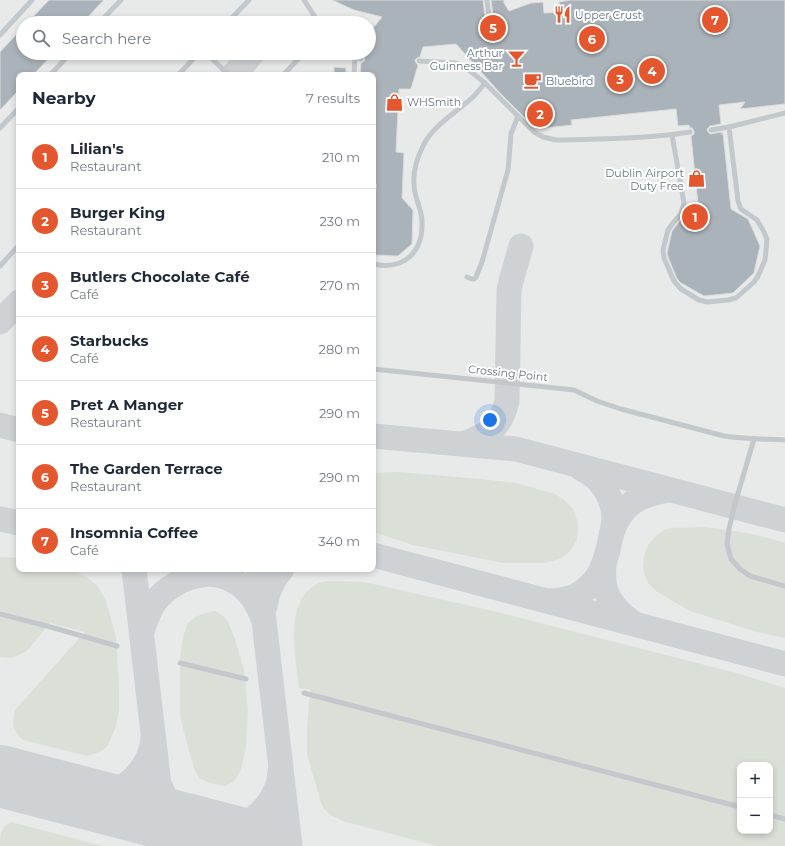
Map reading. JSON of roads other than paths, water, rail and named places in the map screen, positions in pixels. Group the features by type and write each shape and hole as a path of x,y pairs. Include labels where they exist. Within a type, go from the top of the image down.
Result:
{"lane":[{"path":"17,16 32,0"},
{"path":"106,16 121,0"},
{"path":"234,16 249,0"},
{"path":"304,0 314,16"},
{"path":"487,0 489,16"},
{"path":"0,34 16,17"},
{"path":"53,72 64,60"},
{"path":"181,72 192,60"},
{"path":"213,60 226,72"},
{"path":"286,72 297,60"},
{"path":"354,72 355,60"},
{"path":"419,61 456,63 465,67 484,83 534,132 543,137 556,140 644,138 690,132"},
{"path":"376,264 388,266 404,261 418,246 421,238 422,220 421,212 415,196 414,174 415,165 420,151 431,134 473,96 484,83"},
{"path":"0,128 16,111"},
{"path":"711,130 785,113"},
{"path":"467,276 474,279 482,262 508,170 512,134 518,116"},
{"path":"672,135 684,204 681,214 668,230 663,250 664,258 674,281 681,289 699,300 707,302 728,300 736,298 754,282 758,276 765,260 766,239 757,220 741,209 738,201 729,127"},
{"path":"0,266 16,250"},
{"name":"Crossing Point","path":"376,370 574,390 597,402 621,409 724,436 754,439"},
{"path":"785,440 754,439 734,507 727,544 731,558 740,570 750,576 785,586"},
{"path":"0,614 117,646"},
{"path":"180,663 246,679"},
{"path":"304,693 737,806"},
{"path":"773,816 785,819"}],"place":[{"name":"Upper Crust","path":"562,15"},
{"name":"Insomnia Coffee","path":"715,20"},
{"name":"Pret A Manger","path":"493,28"},
{"name":"The Garden Terrace","path":"592,39"},
{"name":"Arthur Guinness Bar","path":"516,59"},
{"name":"Starbucks","path":"652,71"},
{"name":"Butlers Chocolate Café","path":"620,79"},
{"name":"Bluebird","path":"533,81"},
{"name":"WHSmith","path":"394,102"},
{"name":"Burger King","path":"540,114"},
{"name":"Dublin Airport Duty Free","path":"697,179"},
{"name":"Lilian's","path":"695,217"}]}
